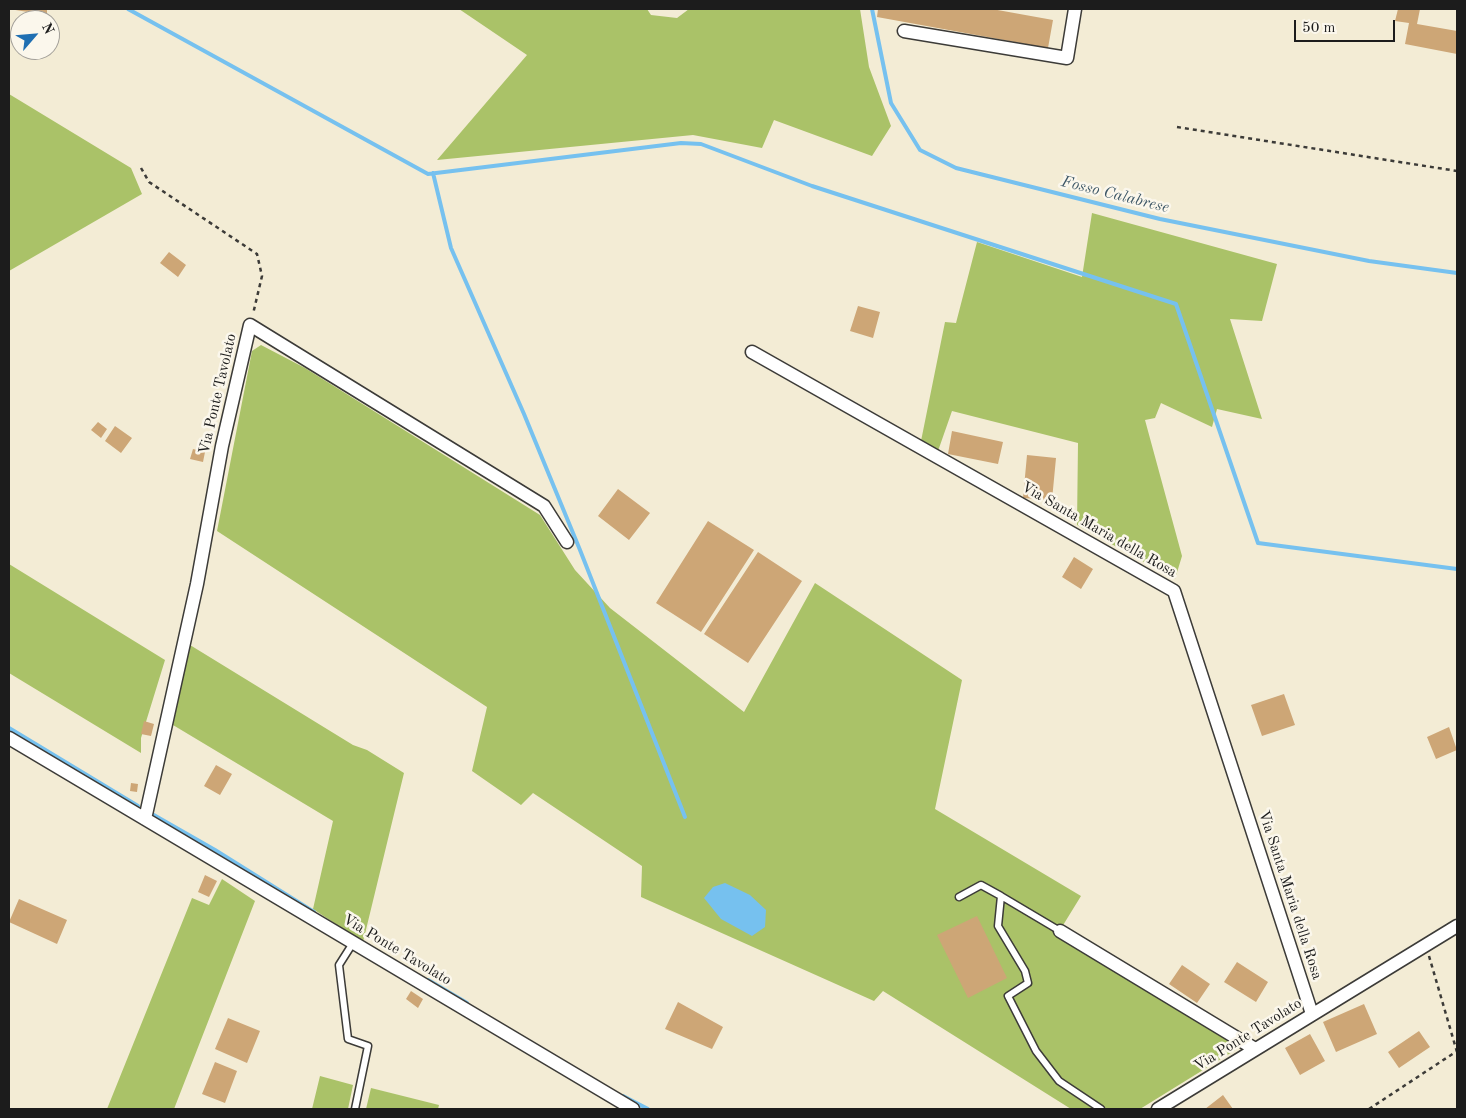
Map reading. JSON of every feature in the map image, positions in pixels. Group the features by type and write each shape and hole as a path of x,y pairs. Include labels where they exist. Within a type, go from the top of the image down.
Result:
{"street":[{"path":"904,31 1066,58 1075,9"},
{"name":"Via Ponte Tavolato","path":"145,819 197,584 222,446 250,325 544,506 567,542"},
{"name":"Via Santa Maria della Rosa","path":"752,352 1174,591 1312,1014"},
{"name":"Via Ponte Tavolato","path":"9,738 633,1109"},
{"name":"Via Ponte Tavolato","path":"1158,1109 1457,926"},
{"path":"1060,931 1255,1049"}],"lane":[{"path":"958,896 981,884 1060,931"},
{"path":"1002,896 998,926 1025,971 1028,983 1008,996 1036,1052 1059,1081 1101,1109"},
{"path":"353,943 340,965 348,1039 368,1046 354,1109"}],"path":[{"path":"1177,127 1457,171"},
{"path":"141,168 149,182 257,254 262,276 250,325"},
{"path":"1369,1109 1457,1052 1426,945"}],"green space":[{"path":"459,9 647,9 651,15 677,18 689,9 860,9 869,67 891,126 872,156 774,120 762,148 693,135 437,160 527,55"},
{"path":"9,94 131,168 142,194 9,271"},
{"path":"1092,213 1277,264 1262,321 1230,319 1262,419 1217,409 1212,427 1161,403 1155,418 1145,420 1182,556 1175,579 1077,525 1078,443 952,411 938,451 921,441 945,322 956,323 977,242 1082,277"},
{"path":"261,345 305,368 540,515 575,570 610,608 744,712 815,583 962,680 935,809 1081,896 1057,935 1239,1046 1237,1049 1140,1109 1071,1109 883,991 874,1001 641,897 642,866 533,793 521,805 472,771 487,707 217,531 252,351"},
{"path":"9,564 165,660 141,738 141,753 9,673"},
{"path":"190,645 353,745 367,750 404,773 363,942 313,909 333,821 173,725"},
{"path":"222,879 255,901 174,1109 107,1109 192,898 209,905"},
{"path":"320,1076 353,1085 348,1109 312,1109"},
{"path":"371,1088 439,1105 438,1109 366,1109"}],"water":[{"path":"725,883 750,895 766,910 765,927 752,936 721,919 704,898 713,887"}],"building":[{"path":"9,9 47,9 47,10"},
{"path":"878,9 992,9 1053,20 1048,48 877,17"},
{"path":"1398,9 1420,9 1417,24 1457,31 1457,54 1405,44 1409,23 1395,21"},
{"path":"169,252 186,265 178,277 160,263"},
{"path":"858,306 880,312 873,338 850,331"},
{"path":"98,422 107,429 101,438 91,430"},
{"path":"115,426 132,438 121,453 105,441"},
{"path":"952,431 1003,442 998,464 948,454"},
{"path":"193,449 205,452 203,462 190,459"},
{"path":"1027,455 1056,458 1052,500 1023,498"},
{"path":"618,489 650,513 629,540 598,516"},
{"path":"708,521 754,550 701,632 656,603"},
{"path":"758,552 802,581 748,663 704,634"},
{"path":"1074,557 1093,569 1081,589 1062,577"},
{"path":"1284,694 1295,725 1262,736 1251,705"},
{"path":"144,721 154,724 151,736 141,734"},
{"path":"1449,727 1457,750 1436,759 1427,737"},
{"path":"216,765 232,774 220,795 204,786"},
{"path":"131,783 138,784 137,792 130,791"},
{"path":"205,875 217,881 209,897 198,892"},
{"path":"19,899 67,920 57,944 9,922"},
{"path":"977,916 1007,978 968,998 937,935"},
{"path":"1237,962 1268,982 1256,1002 1224,982"},
{"path":"1182,965 1210,984 1197,1003 1169,984"},
{"path":"411,991 423,999 418,1008 406,999"},
{"path":"678,1002 723,1027 712,1049 665,1029"},
{"path":"1364,1004 1377,1034 1336,1052 1323,1022"},
{"path":"228,1018 260,1031 247,1063 215,1049"},
{"path":"1419,1031 1430,1047 1399,1068 1388,1052"},
{"path":"1310,1034 1325,1061 1300,1075 1285,1048"},
{"path":"215,1062 237,1071 225,1103 202,1094"},
{"path":"1223,1095 1233,1109 1205,1109"}],"waterway":[{"path":"128,9 428,174 681,143 701,144 812,186 1176,304 1258,543 1457,569"},
{"name":"Fosso Calabrese","path":"872,9 891,103 920,150 956,168 1160,219 1369,261 1457,273"},
{"path":"433,173 451,248 524,414 580,550 685,817"},
{"path":"9,728 138,806"},
{"path":"152,814 215,850 314,912"},
{"path":"428,980 467,1003"},
{"path":"623,1096 648,1109"}]}
